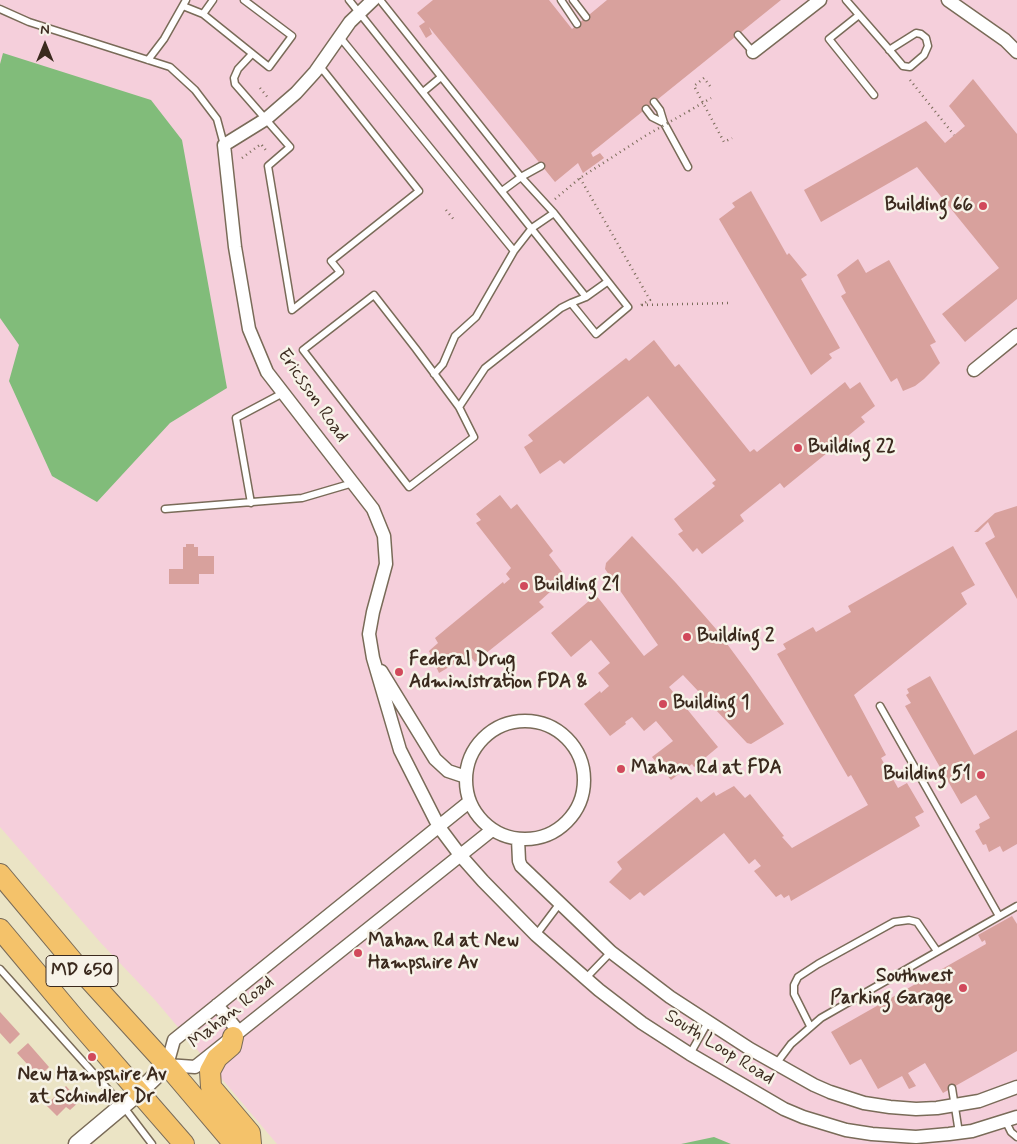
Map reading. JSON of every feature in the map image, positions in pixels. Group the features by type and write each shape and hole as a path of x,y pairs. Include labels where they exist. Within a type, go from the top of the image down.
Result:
{"main road":[{"name":"MD 650","path":"0,874 76,964 167,1065 234,1144"},
{"name":"MD 650","path":"0,929 184,1144"},
{"path":"236,1034 230,1046 217,1058 210,1071 211,1087 250,1133 251,1144"}],"street":[{"path":"224,145 266,118 296,94 315,72 350,22 373,0"},
{"path":"753,52 820,0"},
{"path":"948,0 1005,40 1017,52"},
{"name":"Ericsson Road","path":"224,145 234,247 249,329 267,372 373,509 384,536 386,564 372,612 369,634 373,658"},
{"path":"974,370 1017,335"},
{"path":"373,658 435,759 448,771 466,777"},
{"path":"373,658 400,750 439,827 460,855"},
{"path":"526,721 540,722 557,728 568,736 578,749 582,762 583,781 578,804 570,817 556,829 537,837 518,839 503,836 492,830 475,813 467,794 466,777 470,761 476,750 490,735 507,725 526,721"},
{"name":"Mahan Road","path":"470,802 174,1040 167,1065 195,1067 492,830"},
{"name":"South Loop Road","path":"518,839 521,866 611,952 670,997 708,1022 776,1064 830,1092 864,1103 916,1109 956,1105 979,1100 1017,1086"},
{"name":"South Loop Road","path":"460,855 536,935 585,978 642,1023 690,1054 784,1109 828,1125 859,1132 894,1136 927,1136 959,1133 1012,1119"},
{"path":"218,1005 236,1034"},
{"path":"77,1144 139,1092 167,1065"}],"lane":[{"path":"203,14 213,0"},
{"path":"148,60 164,39 185,3 203,14 269,67 292,36 244,0"},
{"path":"349,0 586,297"},
{"path":"380,0 521,177 554,213 628,307 596,334 571,303"},
{"path":"561,0 577,24"},
{"path":"573,0 586,17"},
{"path":"846,0 889,50 903,66 910,67 924,55 928,46 926,38 921,34 916,34 889,50"},
{"path":"0,9 28,22 170,67 195,90 217,119 224,145"},
{"path":"859,15 830,39 874,95"},
{"path":"738,35 753,52"},
{"path":"339,36 514,251"},
{"path":"252,54 238,69 234,78 235,84 290,147 268,166 292,310 340,272 331,261 419,191 323,70 315,72"},
{"path":"423,92 441,77"},
{"path":"654,102 660,110 664,123 688,167"},
{"path":"646,108 652,117 664,123"},
{"path":"502,191 521,177 541,166"},
{"path":"434,374 443,364 455,336 476,317 514,251 532,228 554,213"},
{"path":"458,407 485,368 561,308 586,297 607,282"},
{"path":"374,295 434,374 458,407 474,437 409,487 303,350 374,295"},
{"path":"251,503 236,418 283,393"},
{"path":"164,510 302,498 353,483"},
{"path":"880,706 999,916"},
{"path":"536,935 560,903"},
{"path":"776,1064 791,1044 810,1026 1017,906"},
{"path":"810,1026 794,994 794,985 798,978 818,964 894,922 909,920 917,922 937,951"},
{"path":"585,978 611,952"},
{"path":"0,969 123,1106 152,1144"},
{"path":"690,1054 708,1022"},
{"path":"952,1088 959,1133"},
{"path":"1012,1119 1011,1132 1017,1137"}],"path":[{"path":"710,86 704,78 694,86 724,142 732,138"},
{"path":"910,80 954,135"},
{"path":"260,88 272,102"},
{"path":"555,199 580,178 645,136 711,98"},
{"path":"242,158 261,144 268,153"},
{"path":"580,178 650,300 641,305 731,303"},
{"path":"446,210 455,220"}],"shaded area":[{"path":"0,0 1017,0 1017,1144 277,1144 155,1000 100,942 0,827"}],"green space":[{"path":"3,53 151,100 182,140 227,388 170,423 97,502 52,476 9,381 19,345 0,318 0,64"},
{"path":"714,1137 731,1144 681,1144"}],"building":[{"path":"433,0 549,0 572,29 607,0 781,0 591,153 593,157 600,153 604,158 583,173 578,163 555,182 429,27 432,34 426,38 419,26 425,22 417,13"},
{"name":"Building 66","path":"973,79 1017,134 1017,299 965,342 942,314 999,268 917,167 821,222 804,190 926,121 945,143 965,126 949,106"},
{"path":"751,191 787,255 789,253 807,275 801,279 840,348 829,354 832,358 811,375 719,219 735,207 732,203"},
{"path":"858,259 866,273 889,260 936,342 930,345 940,363 915,386 903,391 897,378 891,382 841,296 846,293 837,275"},
{"name":"Building 22","path":"654,340 675,367 679,364 750,452 754,449 757,452 845,382 850,389 860,382 875,406 861,417 865,422 784,488 780,483 740,515 744,521 702,554 697,548 693,552 678,534 683,531 674,519 715,486 712,483 716,480 648,396 564,464 560,460 540,474 524,447 533,441 528,435 626,358 629,361"},
{"name":"Building 21","path":"500,495 511,509 517,504 553,551 549,555 562,572 549,589 551,591 539,602 544,607 475,662 471,657 462,664 459,661 439,673 429,651 438,643 435,638 503,582 504,584 510,579 506,574 511,568 476,523 481,520 476,514"},
{"path":"1017,506 1017,599 985,543 995,537 988,522 978,532 974,532 995,513"},
{"path":"632,536 716,629 784,724 751,744 747,743 683,675 669,687 718,747 694,767 692,764 671,780 652,757 673,741 656,721 644,731 632,717 610,736 584,704 609,686 598,673 610,663 591,640 571,657 551,633 596,595 644,656 658,645 605,569 606,563"},
{"path":"186,544 194,544 194,547 198,547 198,556 214,556 214,574 199,574 199,584 169,584 169,569 183,569 183,547 186,547"},
{"path":"953,546 975,585 961,593 967,604 854,695 886,755 881,758 898,788 907,783 924,812 915,817 920,826 791,901 789,895 784,898 781,894 776,897 754,871 761,866 755,859 749,864 724,833 644,896 640,892 630,900 609,882 622,869 617,862 697,797 701,802 714,792 716,796 734,786 745,798 750,794 792,848 868,805 851,775 848,777 777,654 786,649 783,644 813,627 816,632 851,612 848,606"},
{"name":"Building 51","path":"930,676 974,755 1017,730 1017,844 1003,852 1000,846 989,852 986,844 983,845 975,831 980,828 979,824 990,818 976,795 961,804 905,706 911,703 906,695 909,693 907,689"},
{"name":"Southwest Parking Garage","path":"1012,916 1017,924 1017,1051 943,1093 925,1063 908,1073 916,1086 909,1089 902,1076 878,1089 861,1059 850,1065 831,1032 986,944 985,940 982,942 978,935"},
{"path":"0,1012 20,1034 10,1044 0,1033"},
{"path":"28,1043 49,1067 39,1077 17,1053"},
{"path":"66,1086 80,1101 70,1110 66,1107 57,1116 46,1105"}],"place":[{"name":"Building 66","path":"983,206"},
{"name":"Building 22","path":"798,448"},
{"name":"Building 21","path":"524,586"},
{"name":"Building 2","path":"687,637"},
{"name":"Federal Drug Administration FDA &","path":"399,672"},
{"name":"Building 1","path":"663,704"},
{"name":"Mahan Rd at FDA","path":"621,769"},
{"name":"Building 51","path":"981,775"},
{"name":"Mahan Rd at New Hampshire Av","path":"358,953"},
{"name":"Southwest Parking Garage","path":"963,988"},
{"name":"New Hampshire Av at Schindler Dr","path":"92,1057"}]}
